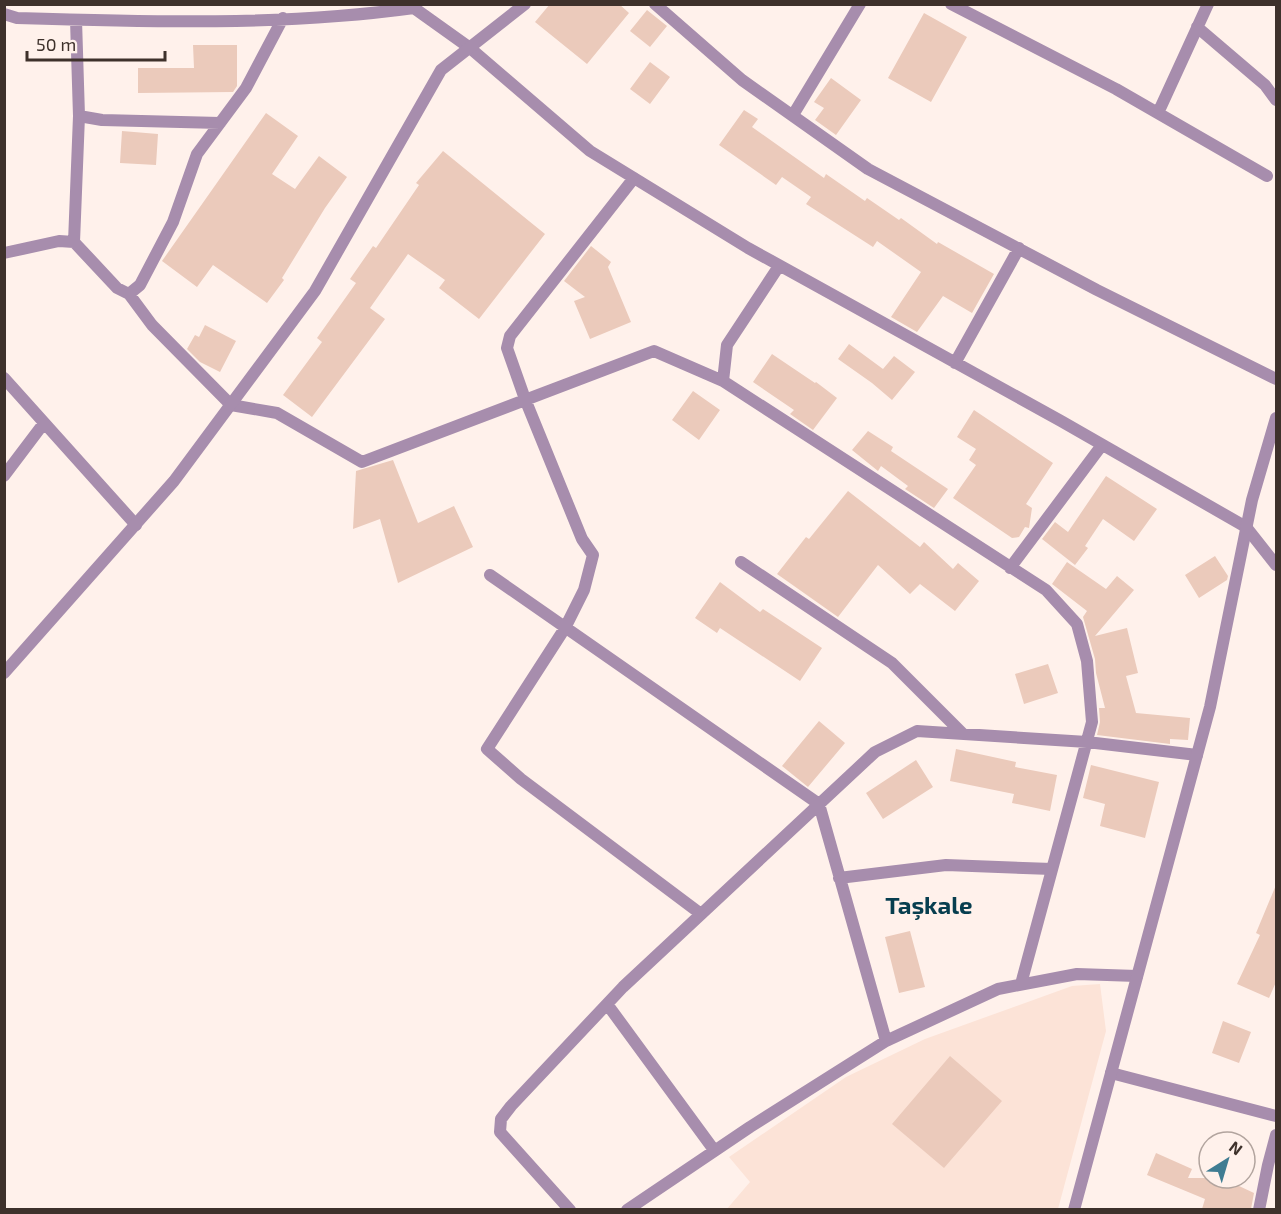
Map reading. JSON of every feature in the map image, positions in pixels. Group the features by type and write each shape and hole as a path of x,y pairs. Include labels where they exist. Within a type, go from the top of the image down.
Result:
{"street":[{"path":"4,673 174,481 315,291 441,70 525,4"},
{"path":"655,4 742,80 868,169 1097,290 1276,379"},
{"path":"793,115 860,4"},
{"path":"951,4 1106,84 1267,176"},
{"path":"1158,114 1208,4"},
{"path":"4,14 17,18 170,22 358,16 413,6 470,48 591,151 747,248 1246,527 1276,565"},
{"path":"129,294 140,285 173,222 197,154 246,88 283,18"},
{"path":"76,20 79,116 74,242 117,288 129,294 152,325 232,404 277,413 362,462 654,351 723,381 1046,590 1077,624 1087,661 1092,722 1021,984"},
{"path":"1197,27 1265,86 1276,100"},
{"path":"79,116 102,120 220,123"},
{"path":"634,178 510,336 507,348 525,399 582,540 593,555 584,590 565,628 487,749 520,779 700,914"},
{"path":"4,253 59,242 74,242"},
{"path":"955,363 1018,248"},
{"path":"723,381 727,345 779,266"},
{"path":"4,378 136,525"},
{"path":"1074,1209 1210,707 1252,500 1276,418"},
{"path":"4,476 44,423"},
{"path":"1010,568 1102,445"},
{"path":"741,562 892,663 963,734"},
{"path":"490,575 819,804 886,1041"},
{"path":"570,1209 500,1132 501,1119 607,1004 700,914 875,752 917,731 1087,742 1197,755"},
{"path":"839,878 946,865 1052,869"},
{"path":"627,1209 714,1150 886,1041 998,989 1077,974 1137,976"},
{"path":"607,1004 714,1150"},
{"path":"1111,1072 1276,1116"},
{"path":"1259,1209 1276,1135"}],"shaded area":[{"path":"1100,984 1106,1031 1058,1209 726,1210 750,1182 729,1157 846,1077 925,1039 1072,986"}],"building":[{"path":"550,4 619,4 629,13 587,64 535,22"},
{"path":"647,10 667,26 650,47 630,31"},
{"path":"924,13 967,37 931,102 888,78"},
{"path":"193,45 237,45 237,86 233,92 138,93 138,68 194,68"},
{"path":"650,62 670,77 650,104 630,89"},
{"path":"831,78 861,100 836,135 815,120 824,108 814,102"},
{"path":"744,110 758,119 752,127 824,178 826,174 865,201 867,198 899,220 901,218 937,244 938,242 994,274 972,313 943,296 917,332 891,317 921,272 877,241 873,247 806,204 811,197 782,177 776,185 719,145"},
{"path":"266,113 298,136 272,174 295,189 319,156 347,177 282,278 284,280 267,303 213,265 197,287 162,261"},
{"path":"122,131 158,134 156,165 120,163"},
{"path":"443,151 545,234 479,319 439,288 445,280 408,254 370,308 385,319 312,417 283,395 322,342 317,338 356,283 350,279 373,246 376,248 419,185 416,183"},
{"path":"591,246 611,262 608,267 631,322 590,339 574,301 585,297 564,281"},
{"path":"205,325 236,341 220,372 200,362 187,349 195,335 199,337"},
{"path":"849,344 883,369 894,356 915,372 892,400 838,359"},
{"path":"772,354 837,398 813,430 790,414 794,410 753,382"},
{"path":"693,391 720,410 699,440 672,420"},
{"path":"974,410 1053,463 1026,504 1032,508 1029,528 1025,527 1019,537 1012,538 953,498 976,465 969,460 976,449 957,437"},
{"path":"868,431 893,447 891,451 948,489 934,508 905,489 908,486 881,466 878,471 852,450"},
{"path":"393,460 418,523 454,506 473,547 398,583 380,519 353,529 356,471"},
{"path":"1106,476 1157,509 1134,541 1103,519 1085,546 1088,548 1075,565 1042,539 1055,522 1068,532"},
{"path":"848,491 920,547 924,542 953,569 958,563 979,581 955,611 920,584 910,594 878,565 838,617 777,574 806,537 809,539"},
{"path":"1215,556 1228,576 1227,580 1199,598 1185,575"},
{"path":"1067,562 1106,589 1117,576 1134,590 1095,636 1127,628 1138,673 1126,676 1136,713 1190,718 1188,740 1170,739 1170,744 1097,735 1100,722 1099,708 1105,708 1083,617 1087,611 1052,584"},
{"path":"720,582 760,612 763,609 822,648 800,681 720,628 717,633 695,618"},
{"path":"1048,664 1058,693 1024,704 1015,674"},
{"path":"819,721 845,743 808,787 782,766"},
{"path":"956,749 1016,762 1015,767 1057,775 1050,811 1012,803 1014,794 950,781"},
{"path":"916,760 933,787 883,819 866,793"},
{"path":"1091,765 1159,782 1145,838 1100,826 1105,804 1083,798"},
{"path":"1276,885 1276,982 1269,998 1237,984 1260,935 1256,933"},
{"path":"910,931 925,987 899,993 885,937"},
{"path":"1223,1021 1251,1032 1239,1063 1212,1053"},
{"path":"950,1056 1002,1101 944,1168 892,1124"},
{"path":"1156,1153 1192,1169 1188,1178 1197,1178 1197,1190 1248,1190 1254,1193 1251,1209 1202,1209 1205,1199 1147,1175"}],"district":[{"name":"Taşkale","path":"929,904"}]}
